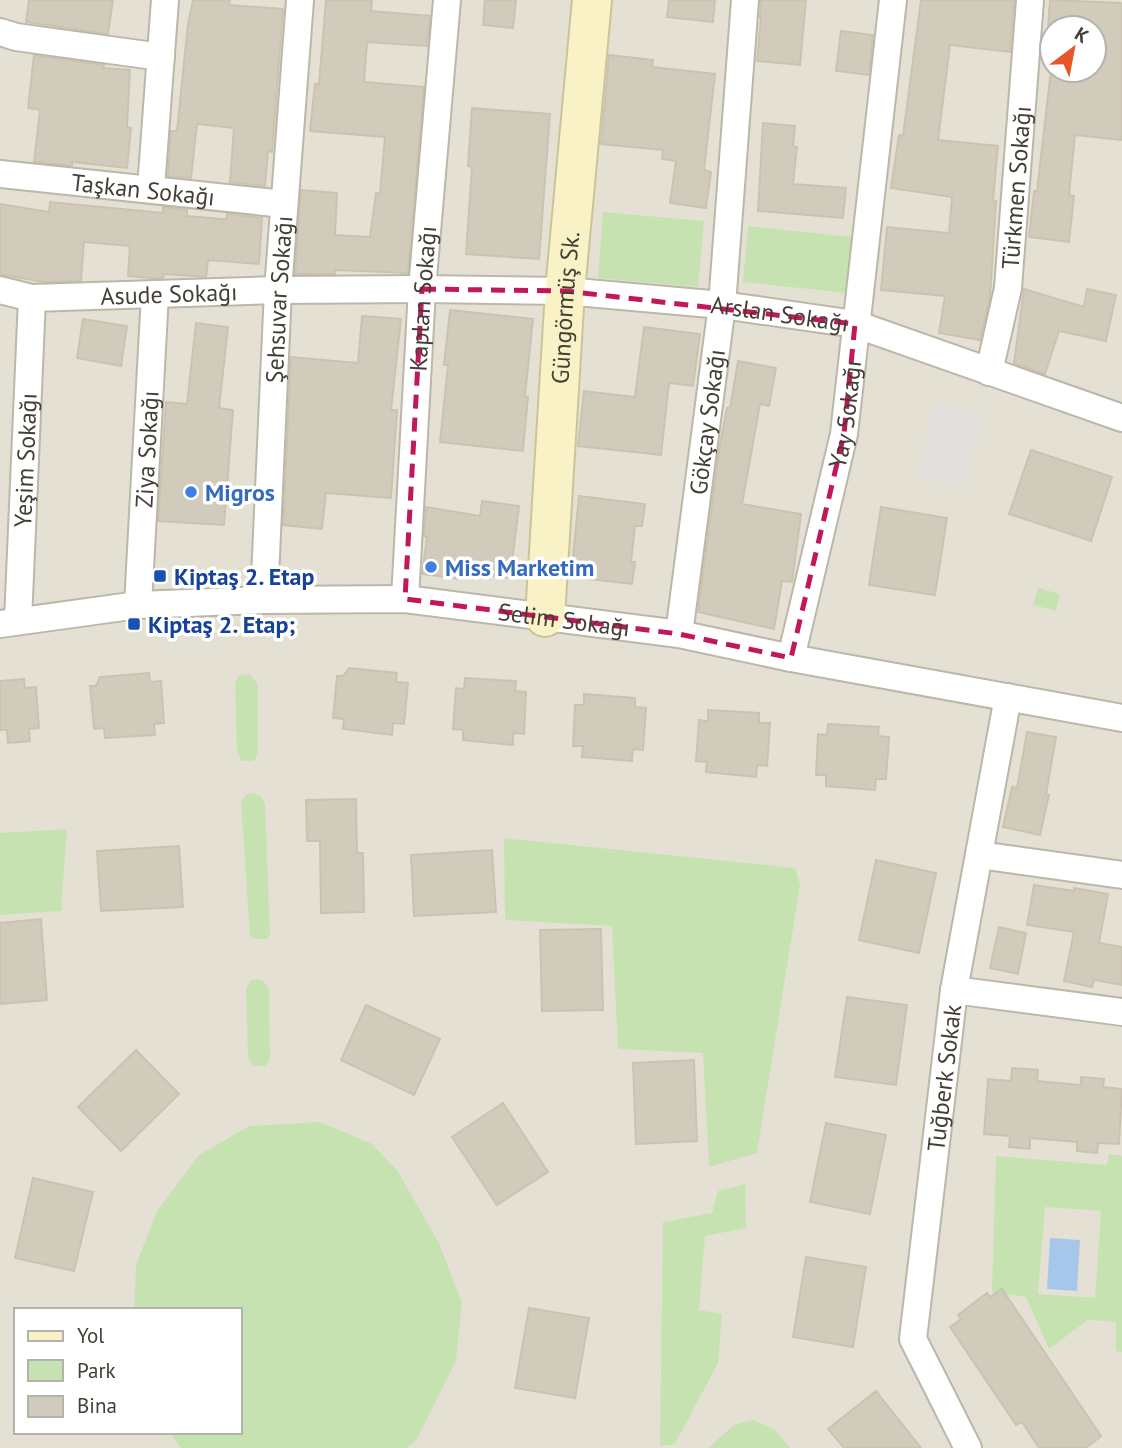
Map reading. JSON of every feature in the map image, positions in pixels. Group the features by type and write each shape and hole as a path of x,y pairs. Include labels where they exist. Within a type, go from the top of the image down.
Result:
{"street":[{"path":"151,188 165,0"},
{"name":"Şehsuvar Sokağı","path":"264,600 278,289 300,0"},
{"name":"Kaplan Sokağı","path":"405,599 422,289 447,0"},
{"name":"Güngörmüş Sk.","path":"545,617 565,291 592,0"},
{"name":"Gökçay Sokağı","path":"679,634 722,305 745,0"},
{"name":"Yay Sokağı","path":"791,658 844,434 893,0"},
{"name":"Türkmen Sokağı","path":"989,372 1008,288 1030,0"},
{"path":"0,32 16,37 161,57"},
{"name":"Taşkan Sokağı","path":"0,174 284,204"},
{"name":"Asude Sokağı","path":"0,290 32,298 278,289 422,289"},
{"name":"Arslan Sokağı","path":"422,289 565,291 722,305 855,324 1122,418"},
{"name":"Ziya Sokağı","path":"138,605 155,294"},
{"name":"Yeşim Sokağı","path":"9,622 32,298"},
{"name":"Selim Sokağı","path":"9,622 138,605 264,600 405,599 679,634 791,658 1122,718"},
{"name":"Tuğberk Sokak","path":"968,1448 913,1339 954,990 1008,697"},
{"path":"979,855 1122,874"},
{"path":"954,990 1122,1012"}],"highlighted area":[{"path":"422,289 565,291 855,324 844,434 791,658 679,634 405,599"}],"shaded area":[{"path":"0,0 1122,0 1122,1448 0,1448"},
{"path":"935,405 981,416 965,487 918,476"}],"green space":[{"path":"603,212 704,221 698,287 598,278"},
{"path":"748,226 852,237 847,293 743,282"},
{"path":"1038,588 1060,594 1056,611 1033,605"},
{"path":"251,675 258,685 258,751 253,761 242,761 237,752 235,684 238,676"},
{"path":"246,794 260,796 265,804 270,935 267,939 250,936 241,803"},
{"path":"67,829 61,911 0,915 0,833"},
{"path":"504,838 795,868 800,885 757,1153 709,1167 703,1053 618,1049 612,926 505,920"},
{"path":"263,980 269,990 270,1056 265,1066 253,1066 248,1057 246,989 250,981"},
{"path":"320,1122 372,1144 397,1170 439,1243 462,1303 456,1361 417,1439 407,1448 181,1448 170,1434 242,1434 242,1308 134,1308 136,1265 157,1211 199,1155 249,1126"},
{"path":"1109,1154 1122,1156 1122,1352 1116,1351 1116,1322 1088,1320 1049,1349 1026,1297 992,1292 996,1156 1107,1165","holes":["1045,1207 1101,1211 1095,1298 1038,1294"]},
{"path":"745,1184 746,1228 705,1236 699,1310 722,1314 718,1363 675,1444 660,1446 663,1222 712,1213 718,1191"},
{"path":"754,1420 775,1430 790,1448 708,1448 734,1425"}],"water":[{"path":"1050,1238 1080,1240 1077,1291 1047,1289"}],"building":[{"path":"29,0 113,0 108,34 26,22"},
{"path":"193,0 230,0 229,5 283,9 272,152 268,151 265,186 230,182 234,128 197,124 191,178 168,176 171,131 177,131"},
{"path":"326,0 372,0 371,11 430,16 427,46 367,42 364,82 424,87 408,273 335,270 335,274 295,274 301,190 337,193 335,235 370,237 376,193 380,194 385,137 310,131 315,84 319,84"},
{"path":"485,0 516,0 513,28 483,25"},
{"path":"669,0 715,0 713,22 667,17"},
{"path":"761,0 806,0 800,65 757,61"},
{"path":"921,0 1014,0 1010,52 950,45 938,140 998,146 993,200 996,201 990,297 980,340 939,333 945,296 881,290 887,227 949,233 952,197 891,188 899,135 903,136"},
{"path":"1050,0 1122,3 1122,140 1075,135 1069,195 1074,196 1069,242 1029,237 1049,84 1108,84 1108,14 1049,14"},
{"path":"841,31 873,35 869,75 836,71"},
{"path":"34,55 104,65 103,68 130,70 127,127 131,128 127,168 72,162 72,166 34,162 40,110 28,108"},
{"path":"609,55 653,60 652,67 715,74 704,170 711,172 706,208 670,203 676,161 662,159 663,150 601,144"},
{"path":"472,108 550,114 539,259 466,254 472,167 468,166"},
{"path":"763,123 795,126 793,146 797,147 793,184 846,188 843,218 758,211"},
{"path":"50,202 163,213 163,207 187,210 187,216 222,219 227,219 227,214 262,218 259,264 208,260 206,277 164,274 163,278 128,276 130,246 84,242 81,281 43,282 0,274 0,204 49,212"},
{"path":"1024,289 1084,307 1087,289 1116,295 1106,341 1059,331 1045,374 1014,363"},
{"path":"450,310 533,319 525,396 528,397 523,451 440,442 448,365 444,365"},
{"path":"362,316 401,319 391,410 397,410 391,498 326,493 322,529 283,525 291,357 358,363"},
{"path":"83,319 127,326 121,366 77,358"},
{"path":"196,323 228,327 219,408 233,410 224,525 158,521 166,402 187,404"},
{"path":"644,327 700,334 693,386 669,383 661,455 578,446 584,391 635,397"},
{"path":"738,361 776,368 769,406 760,404 742,504 801,514 792,582 782,581 774,629 698,612 719,450"},
{"path":"1031,450 1112,477 1091,541 1009,514"},
{"path":"579,496 645,504 642,526 635,526 631,562 635,562 632,584 571,577"},
{"path":"482,501 519,506 510,578 460,571 458,579 422,574 427,537 424,536 426,507 480,516"},
{"path":"881,507 947,518 935,595 869,585"},
{"path":"349,668 397,673 396,682 408,683 404,724 393,723 392,735 343,729 344,719 333,718 337,676 343,676"},
{"path":"149,673 150,682 161,681 164,723 154,724 155,735 105,738 104,728 94,729 90,686 96,686 100,677"},
{"path":"465,678 516,681 515,691 526,692 524,734 513,733 513,745 463,740 463,730 453,729 456,688 464,689"},
{"path":"24,679 25,688 36,687 39,728 29,729 30,741 8,743 7,730 0,730 0,681"},
{"path":"584,694 635,698 635,707 646,708 643,750 633,749 632,761 582,757 583,746 573,746 575,705 584,705"},
{"path":"708,710 759,713 759,723 770,723 767,766 757,765 756,777 706,772 707,762 696,761 699,720 708,721"},
{"path":"828,724 879,727 878,736 889,737 886,779 876,779 875,790 826,786 826,775 816,775 818,734 827,735"},
{"path":"1027,732 1056,737 1046,794 1049,795 1040,835 1003,827 1012,787 1017,788"},
{"path":"356,799 357,853 363,853 364,912 321,913 320,841 307,841 306,800"},
{"path":"179,846 183,907 101,911 97,851"},
{"path":"492,850 496,912 414,916 411,855"},
{"path":"876,860 936,873 919,953 859,940"},
{"path":"1034,885 1108,894 1099,943 1122,947 1122,985 1094,980 1092,987 1064,981 1074,932 1027,925"},
{"path":"41,919 47,1000 0,1004 0,923"},
{"path":"999,927 1026,933 1018,974 990,968"},
{"path":"601,929 603,1010 542,1011 540,930"},
{"path":"847,997 907,1005 896,1085 835,1077"},
{"path":"366,1005 440,1039 414,1095 341,1060"},
{"path":"136,1050 179,1094 121,1151 78,1107"},
{"path":"694,1060 697,1141 636,1144 633,1063"},
{"path":"1012,1068 1038,1070 1037,1081 1081,1085 1081,1077 1104,1079 1103,1087 1122,1089 1119,1144 1098,1143 1097,1153 1077,1151 1077,1142 1030,1138 1030,1149 1009,1147 1010,1136 984,1134 988,1079 1011,1081"},
{"path":"503,1103 548,1172 497,1205 452,1137"},
{"path":"826,1123 886,1135 870,1214 810,1202"},
{"path":"33,1178 93,1192 74,1271 15,1258"},
{"path":"806,1257 866,1267 853,1347 793,1337"},
{"path":"1002,1289 1101,1436 1086,1448 1039,1448 1022,1422 1016,1425 950,1327 961,1319 958,1315 987,1293 990,1297"},
{"path":"529,1308 589,1318 575,1398 515,1388"},
{"path":"876,1391 921,1448 844,1448 828,1429"}],"place":[{"name":"Migros","path":"191,492"},
{"name":"Miss Marketim","path":"431,567"},
{"name":"Kiptaş 2. Etap","path":"160,576"},
{"name":"Kiptaş 2. Etap;","path":"134,624"}]}
